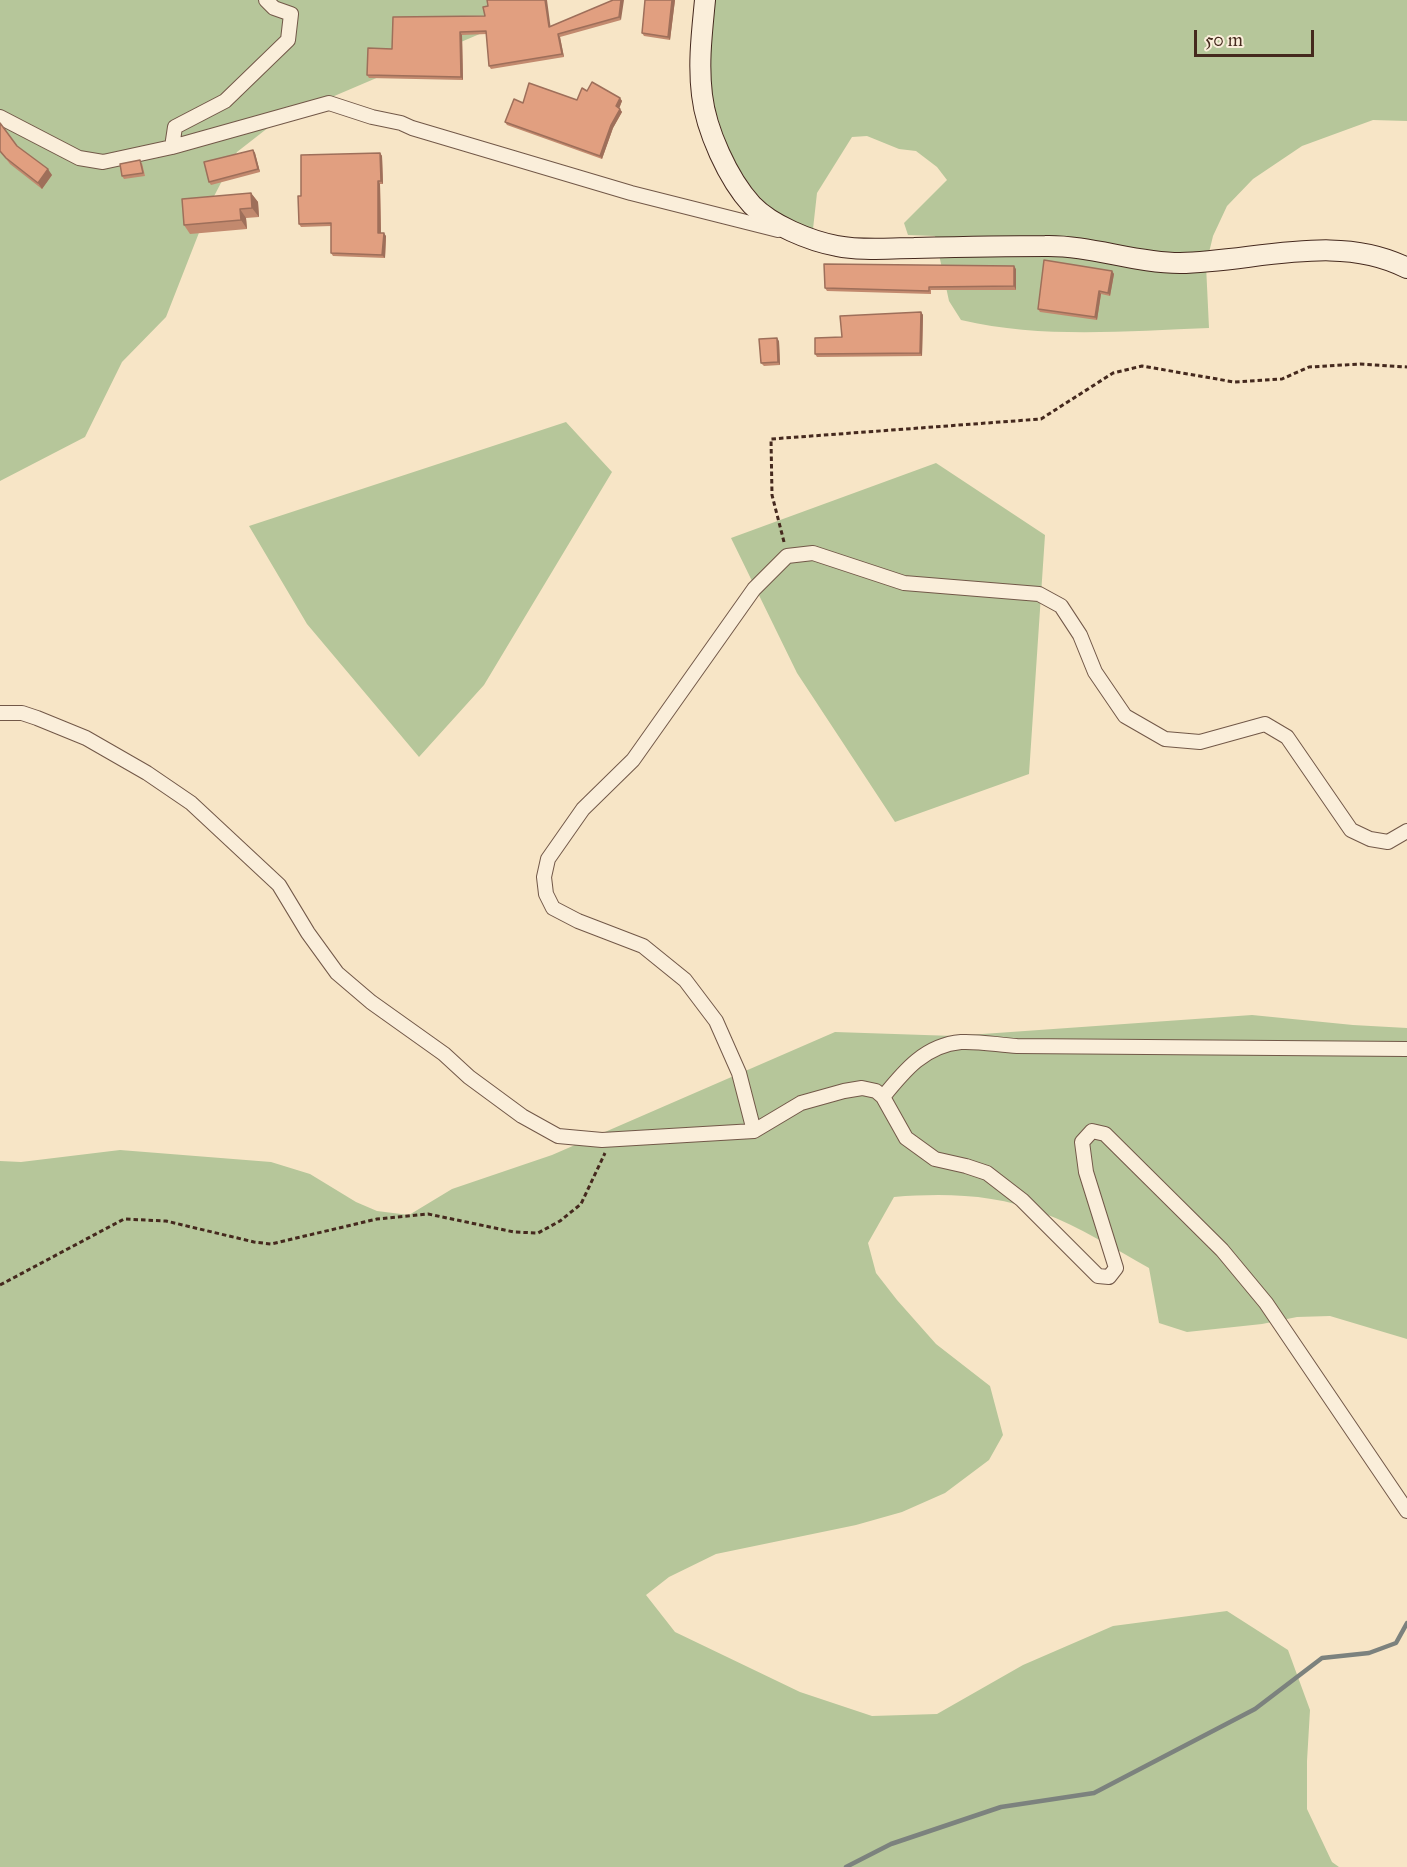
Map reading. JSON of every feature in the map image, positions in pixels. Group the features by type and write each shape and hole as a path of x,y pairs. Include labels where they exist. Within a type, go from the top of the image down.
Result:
{"street":[{"path":"172,147 175,127 225,101 288,40 291,14 274,8 266,0"},
{"path":"705,0 700,57 702,97 710,129 728,170 753,206 781,225 804,236"},
{"path":"0,117 78,158 104,162 172,147 329,104 401,123 631,193 837,246 879,248 1048,246 1178,263 1320,250 1358,251 1389,258 1407,268"},
{"path":"754,1131 739,1073 716,1021 685,981 644,946 578,921 553,908 546,894 544,877 548,859 583,809 633,760 754,589 787,556 813,552 904,583 1039,594 1060,606 1080,635 1095,672 1125,716 1165,738 1200,742 1265,724 1287,737 1351,830 1370,839 1388,842 1407,831"},
{"path":"0,713 22,713 86,738 191,803 279,885 308,933 337,973 371,1002 444,1054 469,1077 522,1116 558,1136 602,1140 754,1131 801,1103 862,1088 876,1091 883,1097 906,1138 935,1159 987,1173 1022,1200 1098,1276 1109,1277 1116,1268 1086,1172 1082,1142 1092,1131 1105,1134 1222,1250 1266,1303 1407,1511"},
{"path":"883,1097 917,1059 933,1049 960,1042 1017,1046 1407,1049"}],"path":[{"path":"787,556 772,495 771,439 1041,419 1113,373 1142,366 1234,382 1282,379 1309,368 1360,364 1407,367"},
{"path":"0,1285 124,1219 166,1221 254,1242 272,1244 377,1219 428,1214 514,1232 538,1233 560,1221 581,1204 611,1139"}],"green space":[{"path":"0,0 547,0 482,33 278,120 237,152 211,202 166,317 122,362 85,437 0,481"},
{"path":"713,0 1407,0 1407,121 1373,120 1302,146 1253,179 1227,206 1213,236 1206,265 1209,328 1053,332 992,326 961,320 949,301 935,236 908,235 904,223 947,180 937,167 916,151 899,149 867,136 852,137 817,193 813,229 788,220 771,208 756,192 732,154 723,133 711,90 709,43"},
{"path":"566,422 612,472 484,685 419,757 307,624 249,526"},
{"path":"936,463 1045,535 1029,774 895,822 797,673 731,538"},
{"path":"1252,1015 1407,1028 1407,1339 1330,1316 1297,1317 1262,1324 1187,1332 1159,1323 1149,1268 1070,1225 1025,1207 970,1196 894,1197 868,1243 876,1273 936,1344 990,1386 1003,1435 989,1460 945,1493 902,1512 856,1525 716,1554 669,1577 646,1595 675,1632 800,1692 872,1716 937,1714 1023,1665 1113,1626 1227,1611 1288,1650 1310,1710 1307,1809 1332,1862 1339,1867 0,1867 0,1161 21,1162 120,1150 271,1162 310,1174 356,1202 377,1211 409,1215 452,1189 552,1155 835,1032 954,1036"}],"building":[{"path":"487,0 545,0 549,27 613,0 621,0 619,17 558,34 562,54 489,66 486,31 460,32 461,77 367,75 368,48 392,49 393,17 485,16 483,7 488,6"},
{"path":"645,0 672,0 668,37 642,33"},
{"path":"592,82 620,98 616,106 620,109 611,125 600,156 505,122 514,99 523,103 529,83 577,100 582,88 587,91"},
{"path":"0,123 17,146 48,169 38,183 0,151"},
{"path":"253,150 258,169 209,182 204,162"},
{"path":"380,153 378,233 384,233 382,255 331,253 331,223 299,224 298,196 301,196 301,155"},
{"path":"140,160 143,173 122,176 120,164"},
{"path":"251,193 252,208 240,209 241,220 184,225 182,199"},
{"path":"1044,260 1112,271 1108,293 1099,291 1095,317 1038,309"},
{"path":"824,264 1014,266 1014,286 929,287 929,291 825,288"},
{"path":"921,312 920,353 815,354 815,338 842,337 840,316"},
{"path":"777,338 778,362 761,363 759,339"}],"waterway":[{"path":"846,1867 891,1844 1001,1807 1094,1793 1255,1709 1322,1658 1369,1653 1396,1643 1407,1623"}]}
